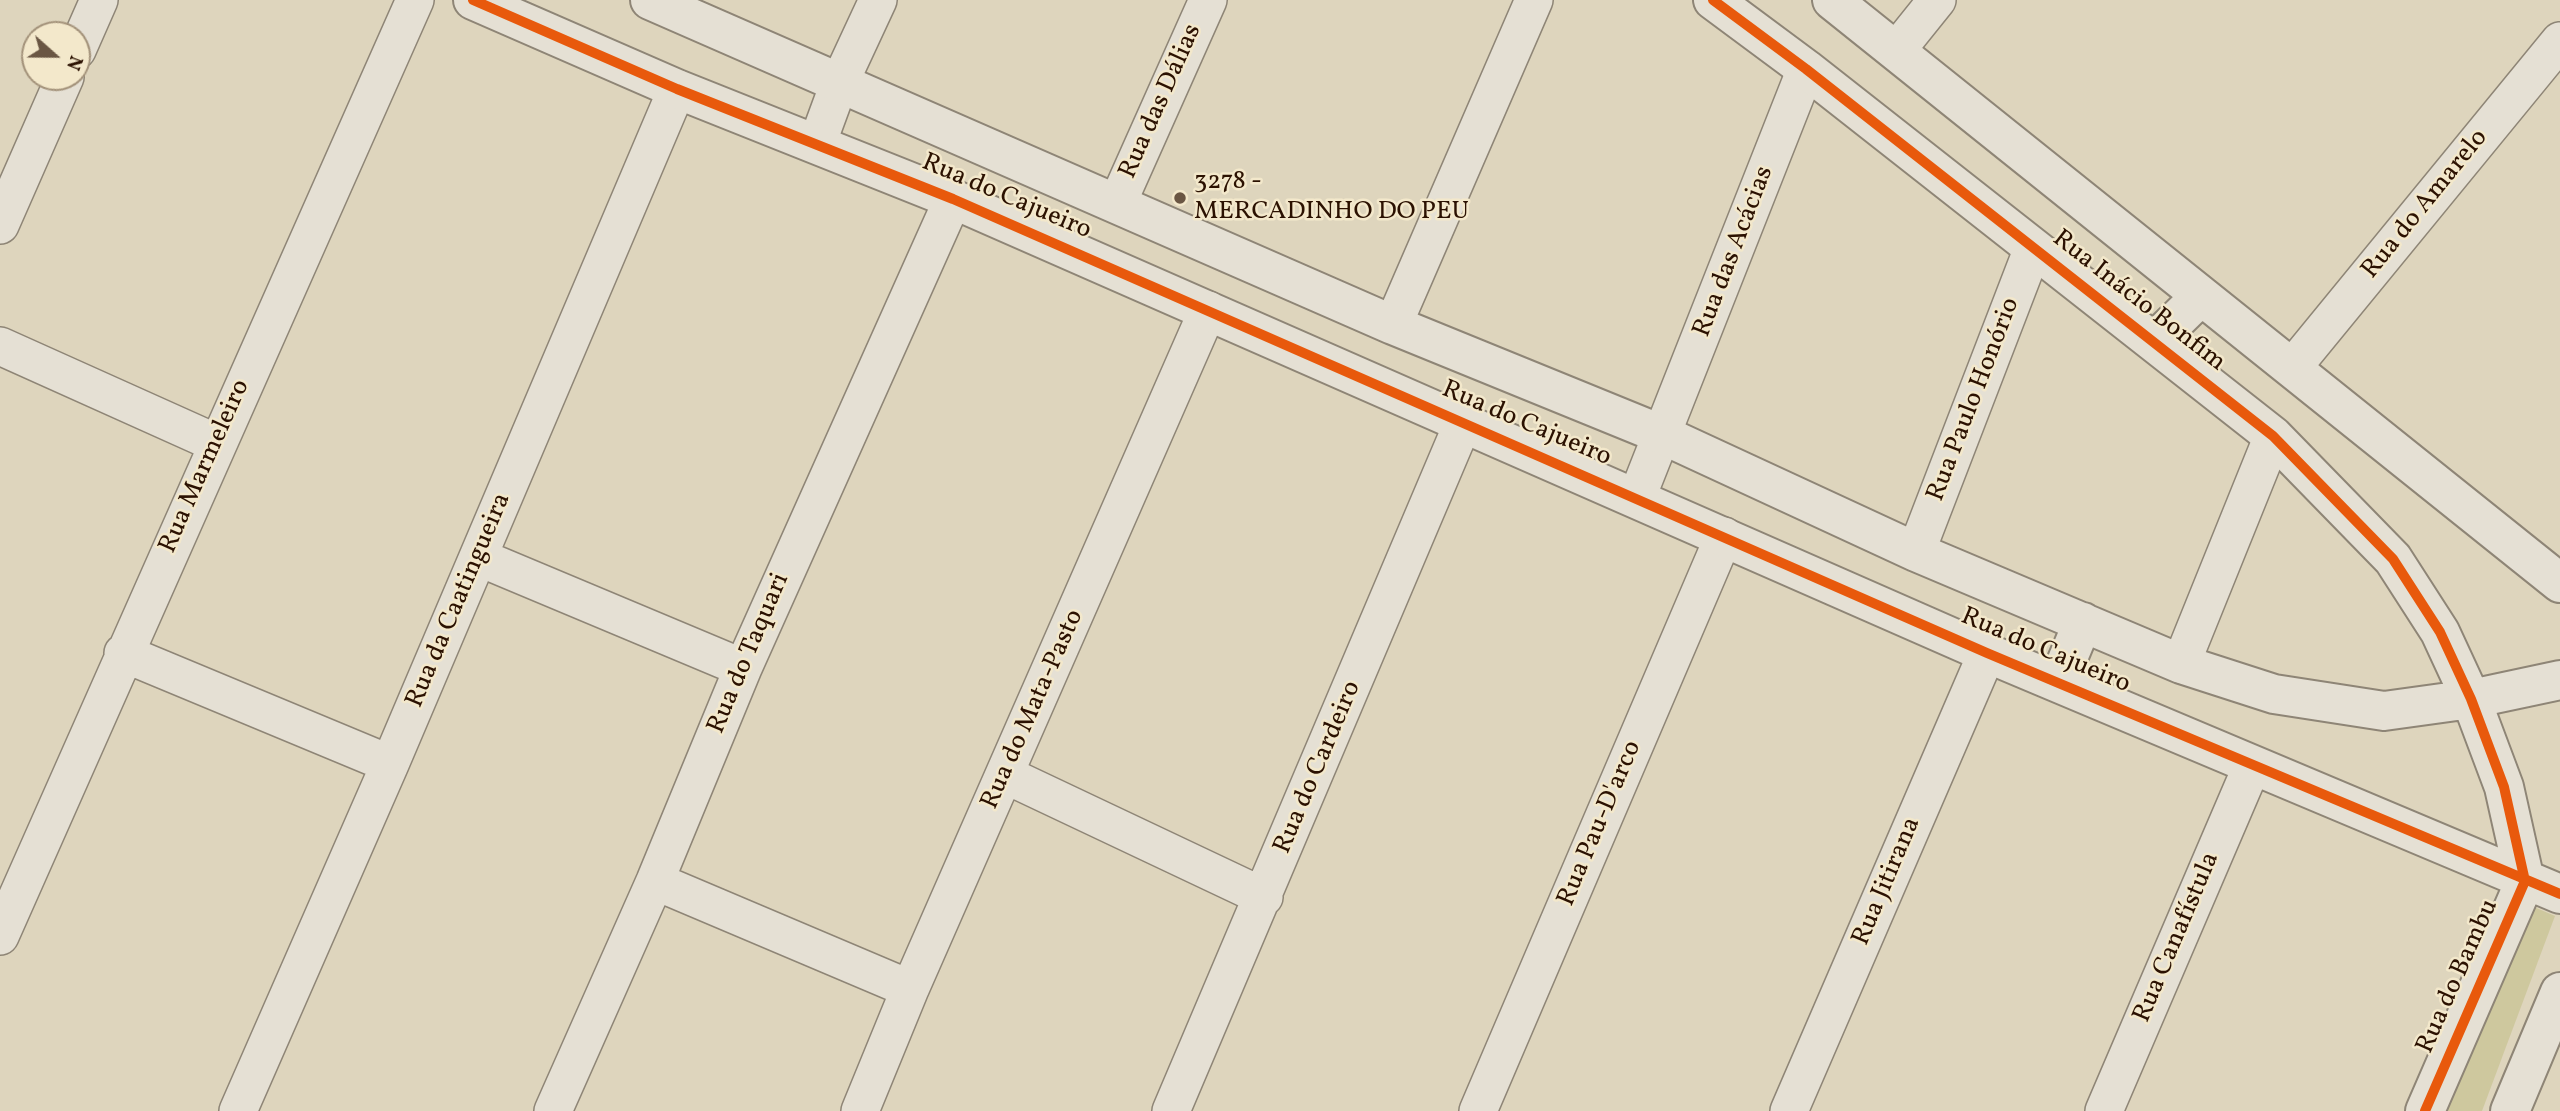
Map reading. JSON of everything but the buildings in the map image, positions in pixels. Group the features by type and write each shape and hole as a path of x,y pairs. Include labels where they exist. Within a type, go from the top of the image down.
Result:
{"street":[{"path":"90,21 99,0"},
{"name":"Rua Marmeleiro","path":"0,936 216,443 415,0"},
{"name":"Rua do Cajueiro","path":"473,0 677,89 953,199 1637,497 1987,653 2543,888"},
{"name":"Rua do Cajueiro","path":"650,0 1393,325 1663,435 1916,552 2181,664 2274,694 2384,711 2471,699 2560,680"},
{"path":"817,144 839,84 878,0"},
{"name":"Rua das Dálias","path":"1117,204 1208,0"},
{"path":"1393,325 1534,0"},
{"name":"Rua Inácio Bonfim","path":"1713,0 1806,69 2273,436 2393,559 2440,632 2471,699"},
{"name":"Rua Inácio Bonfim","path":"1832,0 2560,583"},
{"path":"1896,51 1937,0"},
{"name":"Rua do Amarelo","path":"2292,368 2560,41"},
{"name":"Rua das Acácias","path":"1637,497 1806,69"},
{"name":"Rua da Caatingueira","path":"238,1111 390,764 677,89"},
{"path":"0,225 59,91"},
{"name":"Rua do Taquari","path":"553,1111 655,881 743,667 953,199"},
{"name":"Rua Paulo Honório","path":"1916,552 2033,248"},
{"path":"2154,342 2200,297"},
{"name":"Rua do Mata-Pasto","path":"860,1111 910,989 1208,310"},
{"path":"0,346 216,443"},
{"name":"Rua do Cardeiro","path":"1171,1111 1463,423"},
{"path":"2181,664 2273,436"},
{"name":"Rua Pau-D'arco","path":"1478,1111 1724,536"},
{"path":"478,557 743,667"},
{"path":"2057,682 2083,622"},
{"path":"123,653 390,764"},
{"name":"Rua Jitirana","path":"1789,1111 1987,653"},
{"name":"Rua do Bambu","path":"2425,1111 2543,888 2471,699"},
{"name":"Rua Canafístula","path":"2104,1111 2252,766"},
{"path":"1006,775 1264,897"},
{"path":"655,881 910,989"},
{"path":"2510,1111 2560,992"}],"shaded area":[{"path":"2520,901 2555,916 2482,1111 2426,1111"}],"cycle path":[{"path":"473,0 677,89 953,199 1987,653 2560,894"},
{"path":"1713,0 1806,69 2273,436 2393,559 2440,632 2471,699 2504,787 2525,881 2425,1111"}],"place":[{"name":"3278 - MERCADINHO DO PEU","path":"1180,198"}]}
